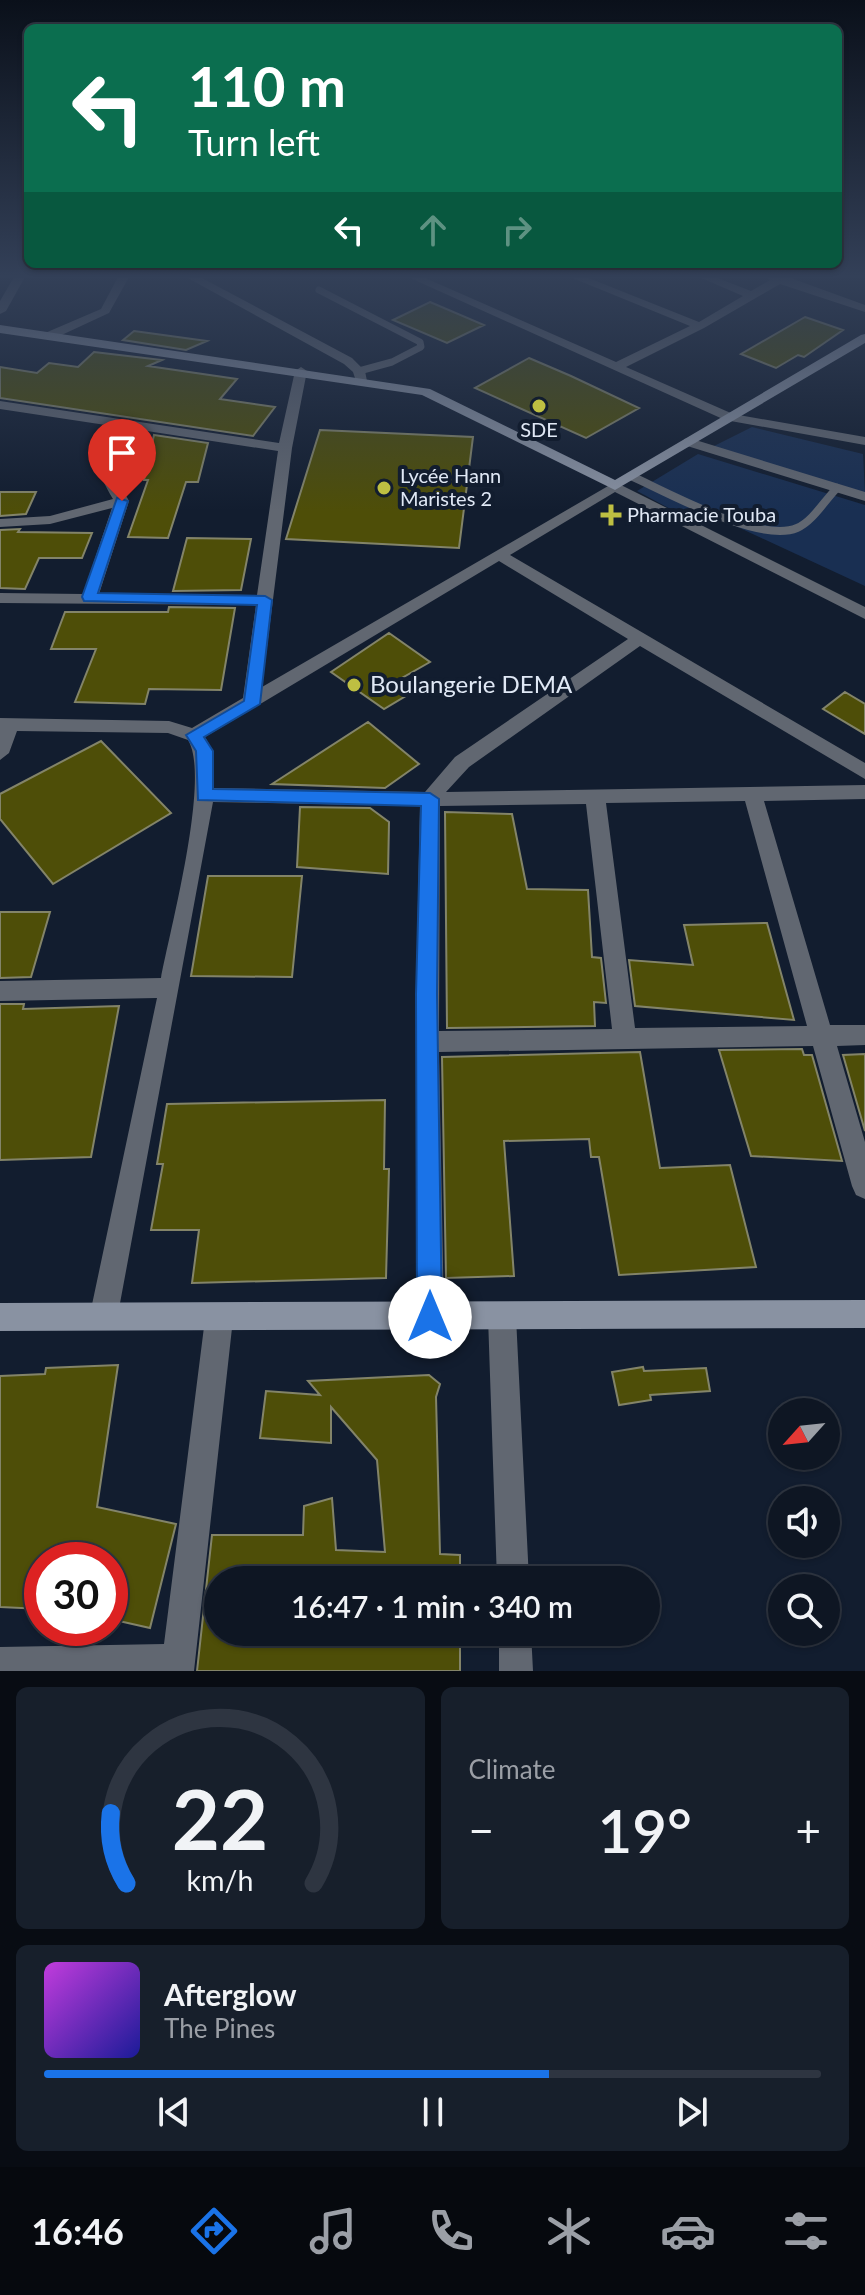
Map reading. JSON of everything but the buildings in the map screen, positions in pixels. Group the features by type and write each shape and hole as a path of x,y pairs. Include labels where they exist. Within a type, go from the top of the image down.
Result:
{"street":[{"path":"186,355 360,376 446,399 865,614"},
{"path":"327,355 360,376"},
{"path":"585,355 730,417 865,441"},
{"path":"614,368 641,355"},
{"path":"194,735 836,355"},
{"path":"251,704 285,448 301,371"},
{"path":"0,405 285,448"},
{"path":"90,597 122,501 103,467 104,456 110,448 145,427"},
{"path":"689,442 865,497"},
{"path":"0,523 39,522 122,501"},
{"path":"499,555 865,772"},
{"path":"0,598 265,600"},
{"path":"430,1317 430,799 444,779 462,762 640,638"},
{"path":"0,753 5,724 169,727 194,735 204,751 205,795 170,988 104,1314"},
{"path":"205,795 430,799 865,792"},
{"path":"595,795 624,1036"},
{"path":"753,795 865,1186"},
{"path":"0,991 170,988"},
{"path":"428,1042 624,1036 865,1035"},
{"path":"0,1317 104,1314 219,1319 865,1314"},
{"path":"502,1317 512,1566"},
{"path":"0,1664 178,1665 219,1319"},
{"path":"515,1646 516,1671"}],"lane":[{"path":"360,376 406,355"},
{"path":"631,476 750,525 781,532 798,527 837,488"}],"shaded area":[{"path":"752,427 863,454 865,493 712,447"},
{"path":"698,454 865,505 865,586 727,522 712,518 687,518 637,491"}],"place":[{"name":"SDE","path":"539,406"},
{"name":"Lycée Hann Maristes 2","path":"384,488"},
{"name":"Pharmacie Touba","path":"611,515"},
{"name":"Boulangerie DEMA","path":"354,685"}],"route":[{"path":"122,501 90,597 265,600 251,704 194,735 204,751 207,769 205,795 430,799 427,994 430,1317"}]}
